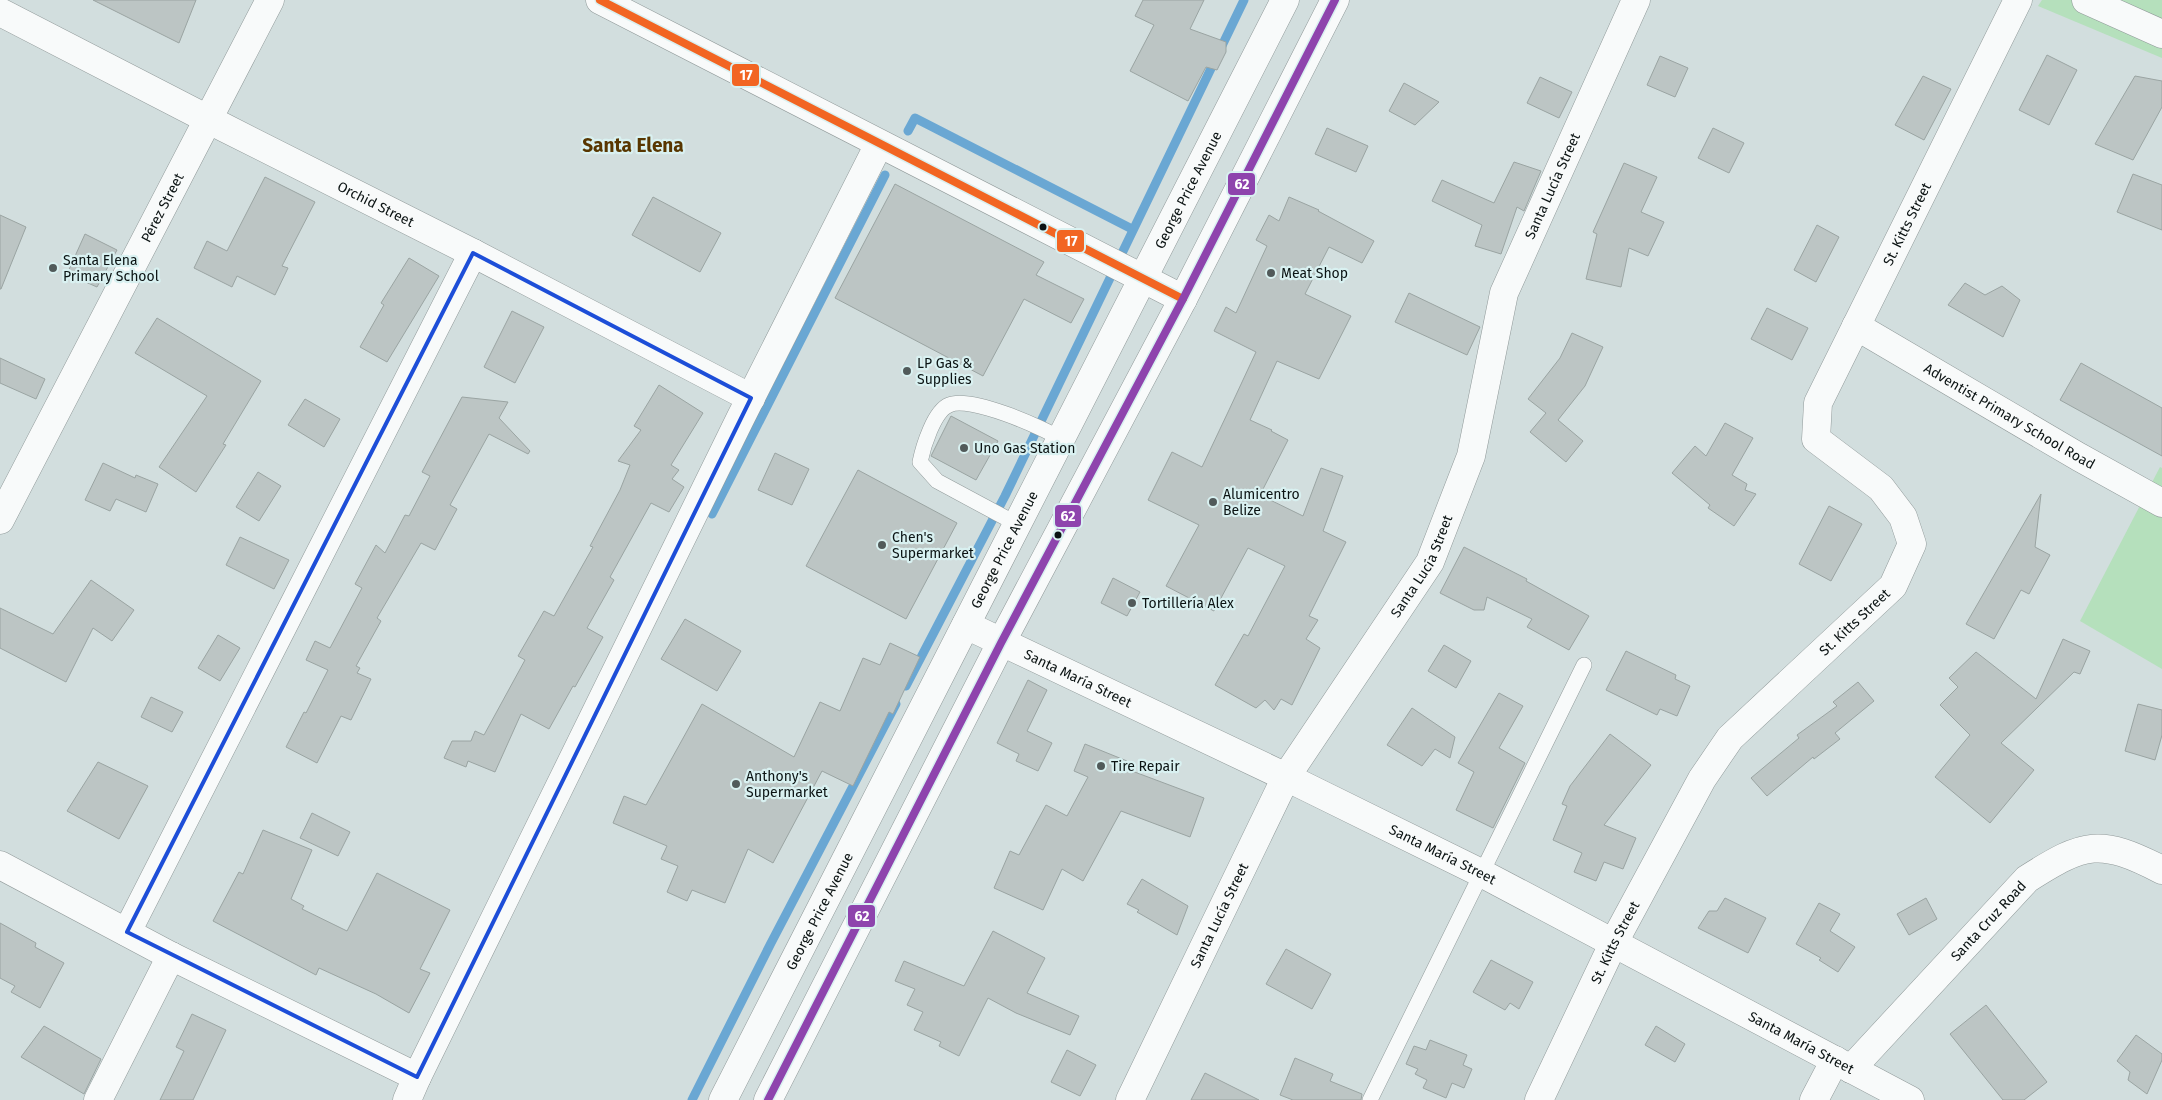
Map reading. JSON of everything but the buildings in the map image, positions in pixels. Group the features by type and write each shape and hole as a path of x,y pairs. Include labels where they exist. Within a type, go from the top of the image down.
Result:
{"street":[{"name":"Pérez Street","path":"0,520 270,0"},
{"path":"600,0 1183,299"},
{"name":"George Price Avenue","path":"723,1100 1285,0"},
{"path":"768,1100 1001,642 1183,299 1335,0"},
{"name":"Santa Lucía Street","path":"1130,1100 1286,777 1430,562 1471,456 1504,294 1636,0"},
{"name":"St. Kitts Street","path":"1540,1100 1614,942 1702,778 1730,738 1893,586 1912,544 1903,517 1881,488 1816,439 1818,403 2018,0"},
{"path":"2086,0 2162,34"},
{"name":"Orchid Street","path":"0,12 473,253 751,398"},
{"path":"0,865 127,932 412,1089 751,398 879,144"},
{"path":"127,932 473,253"},
{"name":"Adventist Primary School Road","path":"1856,326 2162,503"},
{"name":"Santa María Street","path":"966,625 1286,777 1483,874 1910,1100"},
{"name":"Santa Cruz Road","path":"1814,1100 1843,1064 2027,880 2053,863 2081,850 2110,848 2134,855 2162,870"},
{"path":"98,1100 171,956"}],"lane":[{"path":"1017,524 937,481 920,462 922,448 938,415 948,405 964,402 1019,419 1061,438"},
{"path":"1370,1100 1483,874 1584,665"}],"highlighted area":[{"path":"473,253 751,398 417,1077 127,932"}],"green space":[{"path":"2042,0 2162,0 2162,58 2038,6"},
{"path":"2160,467 2162,468 2162,669 2080,621"}],"waterway":[{"path":"906,686 1005,496 1244,0"},
{"path":"908,131 915,118 1132,229"},
{"path":"712,514 885,175"},
{"path":"692,1100 771,943 896,704"}],"transit line":[{"name":"17","path":"600,0 1183,299"},
{"name":"62","path":"768,1100 1001,643 1183,299 1335,0"}],"place":[{"name":"Santa Elena Primary School","path":"53,268"},
{"name":"Meat Shop","path":"1271,273"},
{"name":"LP Gas & Supplies","path":"907,371"},
{"name":"Uno Gas Station","path":"964,448"},
{"name":"Alumicentro Belize","path":"1213,502"},
{"name":"Chen's Supermarket","path":"882,545"},
{"name":"Tortillería Alex","path":"1132,603"},
{"name":"Tire Repair","path":"1101,766"},
{"name":"Anthony's Supermarket","path":"736,784"}],"district":[{"name":"Santa Elena","path":"633,145"}]}
